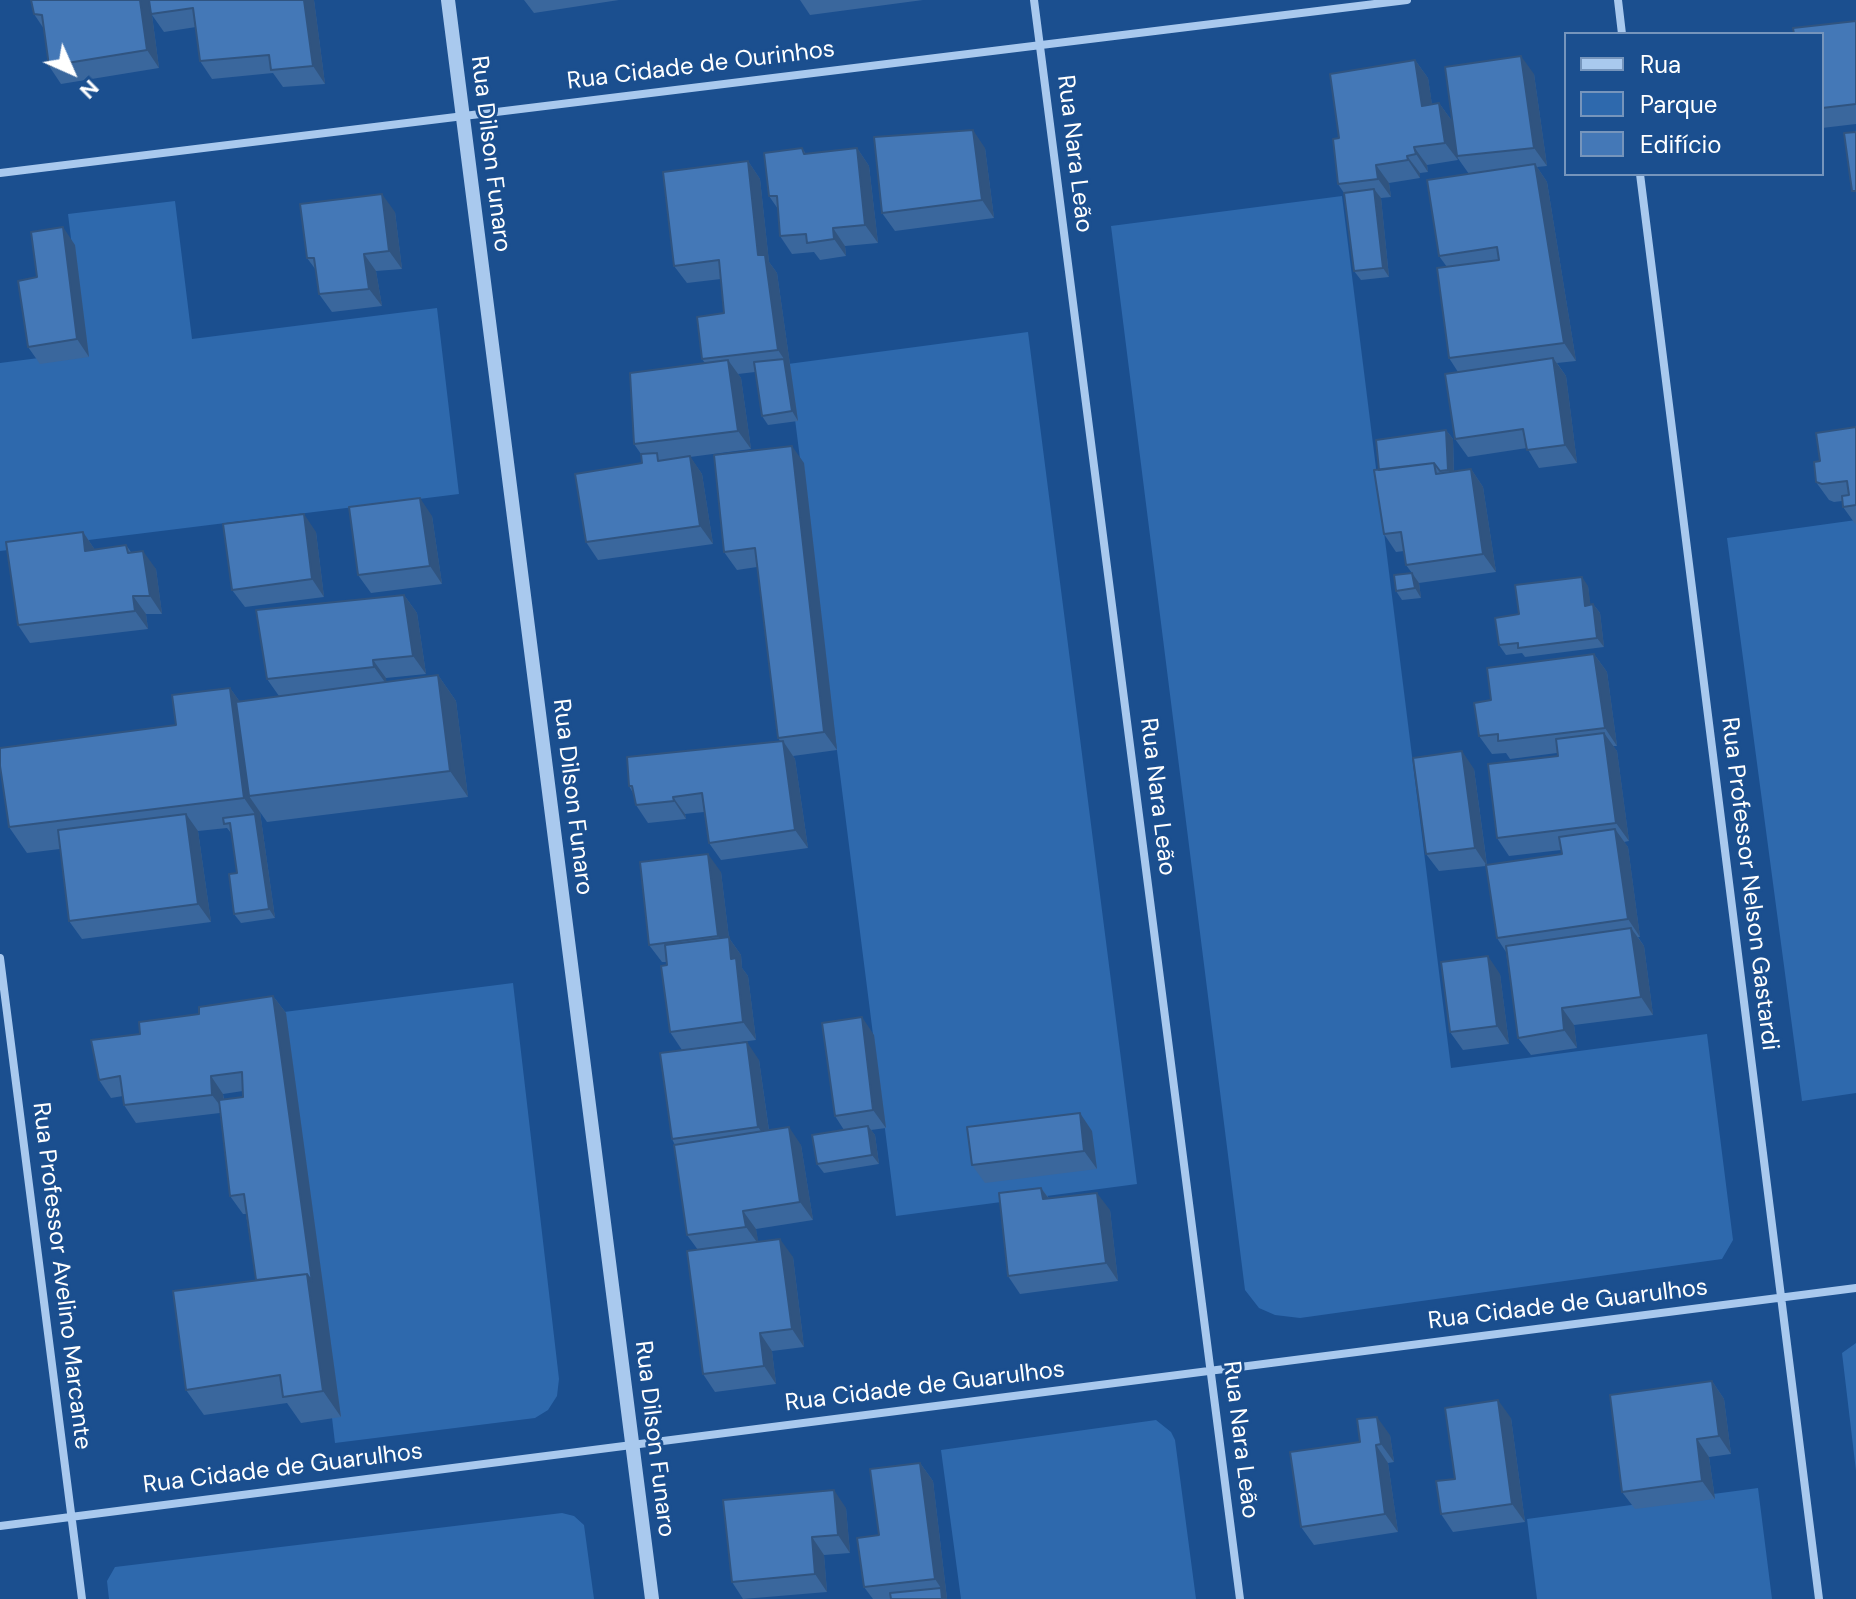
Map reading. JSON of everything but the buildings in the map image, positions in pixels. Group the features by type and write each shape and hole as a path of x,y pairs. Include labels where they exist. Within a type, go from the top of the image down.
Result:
{"street":[{"name":"Rua Dilson Funaro","path":"448,0 652,1599"},
{"name":"Rua Nara Leão","path":"1034,0 1240,1599"},
{"name":"Rua Cidade de Ourinhos","path":"0,173 1407,0"},
{"path":"1618,0 1622,32"},
{"name":"Rua Professor Nelson Gastardi","path":"1640,176 1819,1599"},
{"name":"Rua Professor Avelino Marcante","path":"0,958 82,1599"},
{"name":"Rua Cidade de Guarulhos","path":"0,1526 1856,1288"}],"green space":[{"path":"1342,196 1451,1068 1707,1034 1733,1240 1722,1259 1300,1318 1275,1315 1259,1308 1245,1290 1111,226"},
{"path":"175,201 192,339 437,308 459,494 0,551 0,363 85,352 68,214"},
{"path":"1028,332 1137,1184 896,1216 788,364"},
{"path":"1856,520 1856,1093 1802,1101 1727,538"},
{"path":"513,983 559,1379 557,1396 548,1410 535,1418 335,1443 284,1012"},
{"path":"1856,1343 1856,1471 1842,1353"},
{"path":"1156,1420 1171,1432 1175,1440 1196,1599 961,1599 941,1450"},
{"path":"1758,1488 1772,1599 1537,1599 1527,1519"},
{"path":"562,1513 574,1516 584,1525 594,1599 109,1599 107,1581 115,1567"}]}
